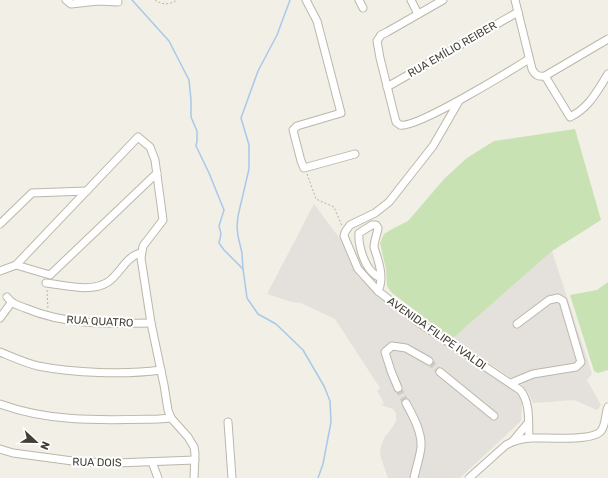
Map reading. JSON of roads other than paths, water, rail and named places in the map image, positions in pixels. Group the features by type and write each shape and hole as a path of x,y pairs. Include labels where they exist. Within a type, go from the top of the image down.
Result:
{"street":[{"path":"66,0 71,4 98,1 118,2"},
{"path":"306,0 317,21 341,113 297,126 292,130 301,161 304,168 355,154"},
{"path":"359,0 363,8"},
{"path":"411,0 418,14"},
{"path":"443,0 381,35 377,40 396,122 403,126 417,121 459,101 529,59"},
{"path":"515,0 529,59 534,72 538,76 545,76 608,39"},
{"name":"RUA EMÍLIO REIBER","path":"387,87 518,12"},
{"path":"545,76 570,117 582,110 593,99 608,74"},
{"name":"AVENIDA FILIPE IVALDI","path":"459,101 434,146 389,202 375,213 354,223 345,232 345,237 356,265 378,291 418,322 520,390 526,399 529,438"},
{"path":"0,271 16,265 138,137 150,147 155,160 163,220 143,246 141,253 143,277 161,370 166,405 171,418 188,437 195,450 194,478"},
{"path":"16,265 50,275 157,173"},
{"path":"0,224 32,193 87,191"},
{"path":"378,291 381,278 379,261 374,248 374,241 378,228 376,225 372,225 359,233 358,241 367,267 381,278"},
{"path":"46,283 93,287 108,282 133,256 141,253"},
{"path":"510,383 533,374 576,368 581,362 563,301 558,298 549,300 517,324"},
{"name":"RUA QUATRO","path":"0,318 9,300 38,314 61,319 83,322 151,323"},
{"path":"398,388 390,371 385,352 392,346 406,348 429,361"},
{"path":"0,352 37,366 59,370 129,372 161,370"},
{"path":"440,372 494,416"},
{"path":"406,403 419,431 421,439 421,447 414,478"},
{"path":"0,404 22,411 68,419 171,418"},
{"path":"469,478 506,445 512,442 529,438 584,437 596,435 603,427 608,407"},
{"path":"228,422 232,478"},
{"path":"512,442 528,424"},
{"name":"RUA DOIS","path":"0,449 13,453 71,462 99,463 195,460"},
{"path":"152,462 158,478"}],"waterway":[{"path":"132,0 169,41 189,80 191,117 197,131 196,146 224,210 219,226 221,234 219,243 243,269 247,298 258,314 276,324 303,350 324,386 330,401 331,422 323,464 318,478"},
{"path":"243,269 242,253 237,227 238,216 249,169 249,145 241,118 258,71 277,35 290,0"}],"tunnel":[{"path":"429,361 440,372"},
{"path":"398,388 406,403"}]}
